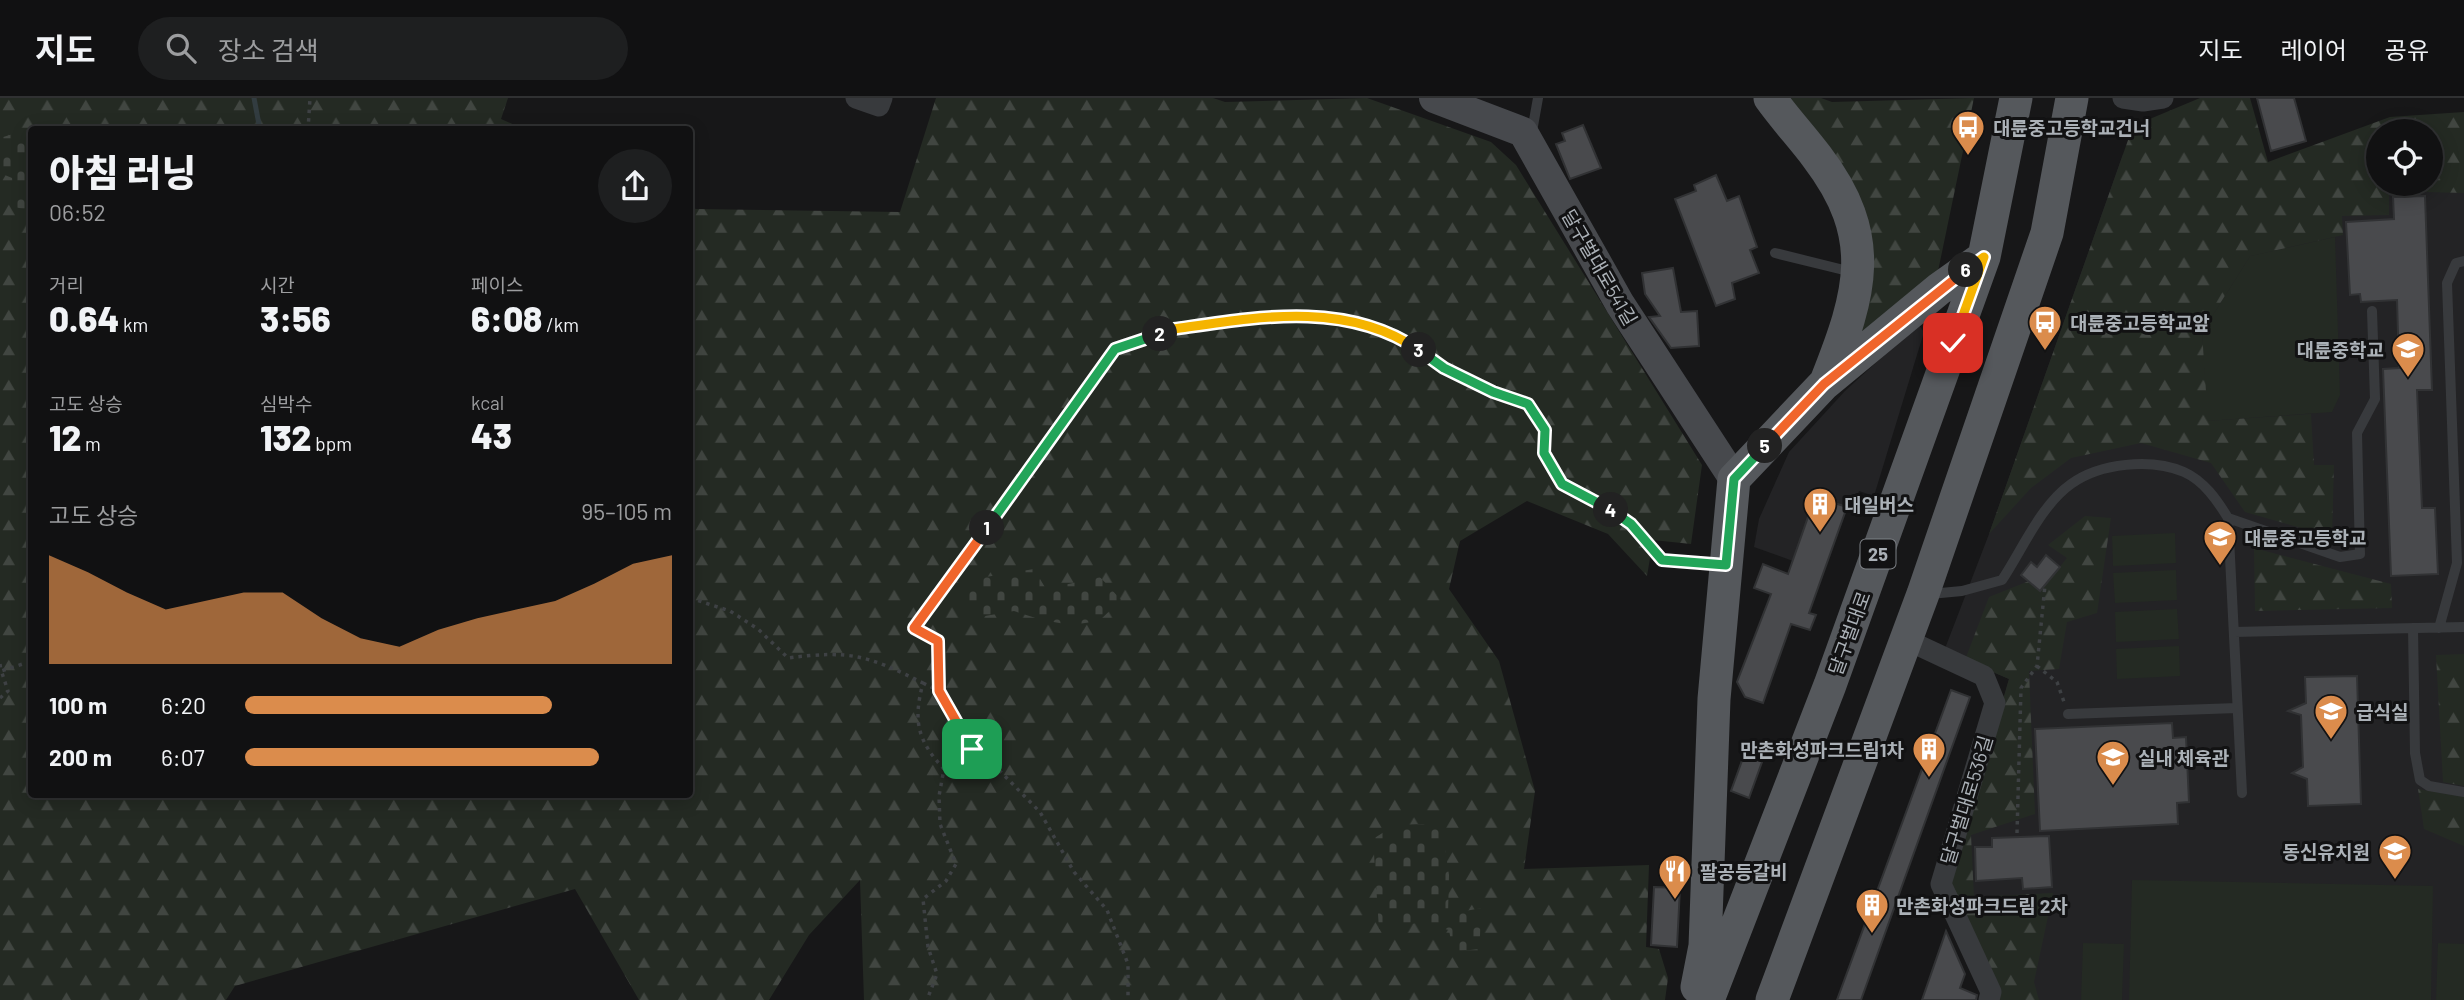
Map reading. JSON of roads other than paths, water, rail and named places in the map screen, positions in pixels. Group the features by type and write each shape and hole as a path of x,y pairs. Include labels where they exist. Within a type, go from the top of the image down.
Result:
{"main road":[{"path":"1770,98 1819,159 1848,207 1859,256 1851,320 1824,384"},
{"name":"달구벌대로","path":"1708,1000 1830,685 1984,257 2016,98"},
{"path":"1772,1000 1907,640 2047,233 2073,98"},
{"path":"1694,1000 1705,946 1714,699 1734,479 1824,384 1939,289 1984,257"}],"street":[{"path":"856,98 879,106 882,98"},
{"name":"달구벌대로541길","path":"1434,98 1523,132 1620,304 1734,479"},
{"path":"2127,98 2162,98"},
{"name":"달구벌대로536길","path":"1907,640 1984,676 1995,703 1941,884 1992,992 1989,1000"}],"lane":[{"path":"1530,143 1538,98"},
{"path":"1775,253 1858,274"},
{"path":"2439,628 2457,564 2458,432 2447,283 2456,263 2464,261"},
{"path":"2228,518 2340,557 2360,554 2357,433 2375,400 2372,311"},
{"path":"1923,594 1962,591 2002,580 2050,506 2069,485 2094,471 2157,466 2185,472 2204,486 2228,518 2242,793"},
{"path":"2234,632 2464,627"},
{"path":"2413,628 2414,753 2420,780 2429,786 2464,792"},
{"path":"2068,715 2237,708"}],"waterway":[{"path":"254,98 259,126"}],"place":[{"name":"대륜중고등학교건너","path":"1968,157"},
{"name":"대륜중고등학교앞","path":"2045,352"},
{"name":"대륜중학교","path":"2408,379"},
{"name":"대일버스","path":"1820,534"},
{"name":"대륜중고등학교","path":"2220,567"},
{"name":"급식실","path":"2331,741"},
{"name":"만촌화성파크드림1차","path":"1929,779"},
{"name":"실내 체육관","path":"2113,787"},
{"name":"동신유치원","path":"2395,881"},
{"name":"팔공등갈비","path":"1675,901"},
{"name":"만촌화성파크드림 2차","path":"1872,935"}]}
